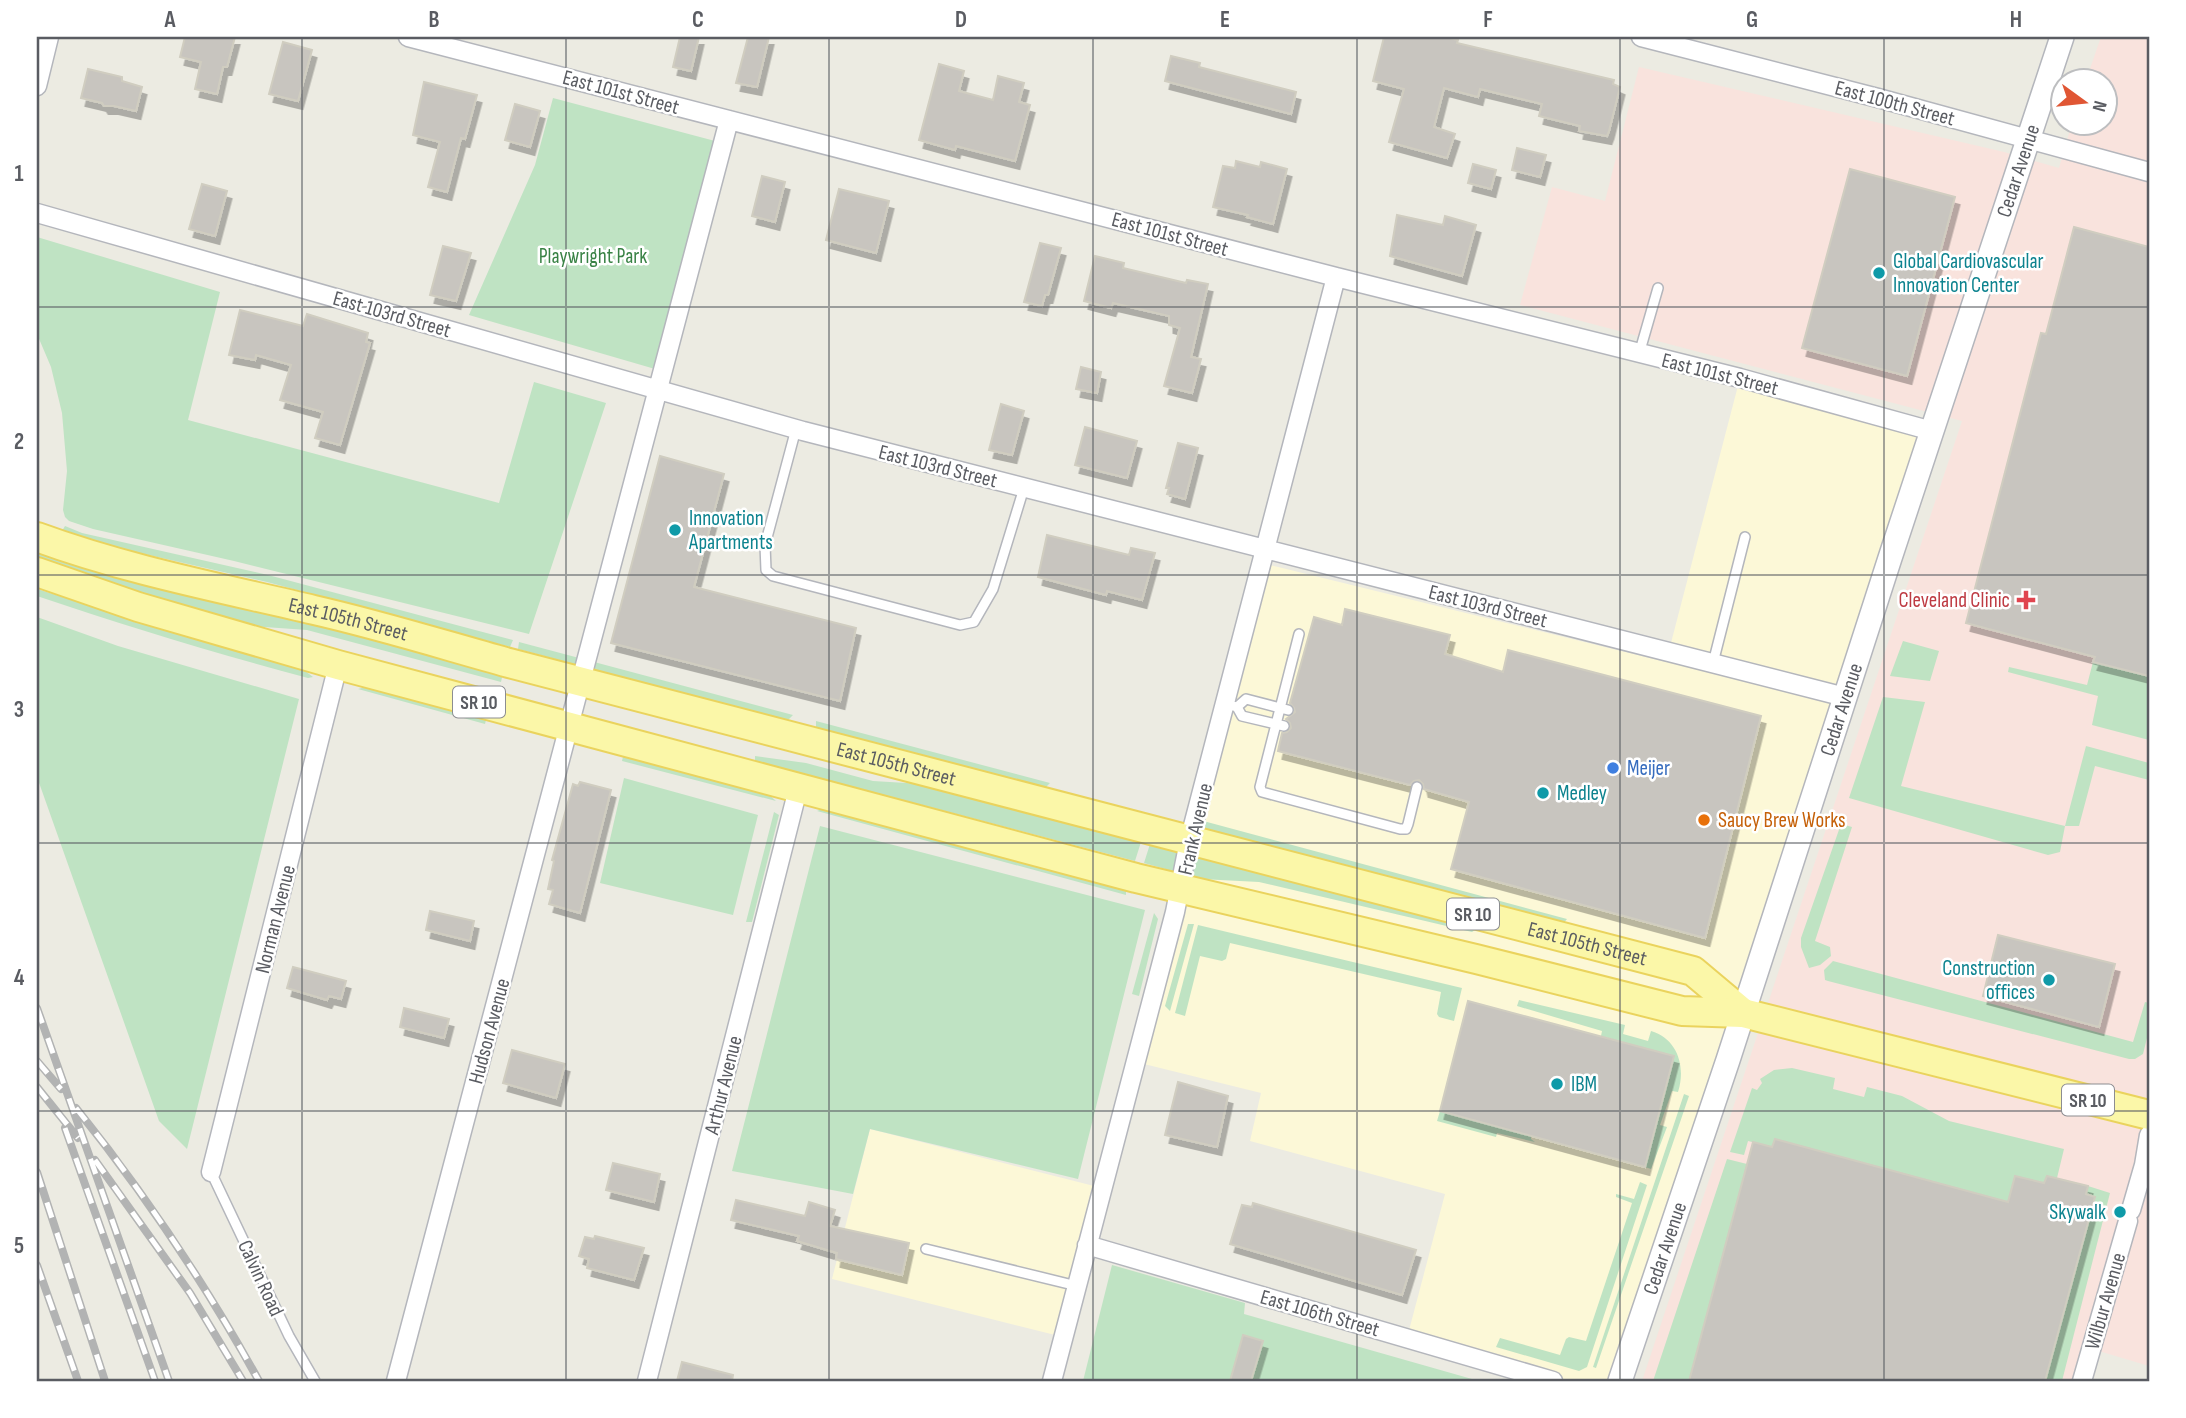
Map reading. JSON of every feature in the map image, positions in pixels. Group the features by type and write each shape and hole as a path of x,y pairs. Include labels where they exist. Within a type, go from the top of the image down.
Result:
{"main road":[{"name":"East 105th Street","path":"37,537 120,564 350,618 1189,841 1693,971 1743,1013"},
{"name":"East 105th Street","path":"37,572 138,607 338,666 1181,890 1476,959 1682,1011 1743,1013 2149,1115"}],"street":[{"path":"37,86 49,37"},
{"name":"East 101st Street","path":"408,37 1336,277 1740,378 1933,431"},
{"name":"East 100th Street","path":"1641,37 2149,172"},
{"name":"Cedar Avenue","path":"1619,1381 1743,1013 2062,37"},
{"name":"Hudson Avenue","path":"396,1381 729,120"},
{"name":"East 103rd Street","path":"37,213 796,429 1846,697"},
{"name":"Frank Avenue","path":"1052,1381 1181,890 1189,841 1231,705 1264,550 1336,277"},
{"name":"Norman Avenue","path":"211,1172 338,666"},
{"name":"Arthur Avenue","path":"647,1381 798,789"},
{"name":"Wilbur Avenue","path":"2082,1381 2144,1165 2149,1136"},
{"name":"East 106th Street","path":"1087,1245 1553,1381"}],"lane":[{"path":"1639,354 1658,288"},
{"path":"796,429 765,545 766,570 773,576 960,625 974,622 993,589 1024,488"},
{"path":"1713,663 1745,537"},
{"path":"1299,634 1284,709 1261,787 1265,794 1401,829 1408,824 1417,787"},
{"path":"1280,725 1242,716 1231,705 1247,699 1284,709"},
{"name":"Calvin Road","path":"211,1172 289,1336 315,1381"},
{"path":"926,1249 1077,1286"}],"shaded area":[{"name":"Cleveland Clinic","path":"2101,37 2149,37 2149,1366 2082,1346 2072,1381 1642,1381 1962,421 1520,305 1552,187 1605,201 1639,67 2004,152 2059,168 2068,136 2120,136 2120,66 2091,66"},
{"path":"1740,378 1932,431 1620,1381 1553,1381 1407,1338 1445,1194 1250,1141 1261,1093 1136,1062 1189,841 1270,565 1666,662"},
{"path":"870,1129 1102,1188 1063,1337 832,1279"}],"green space":[{"name":"Playwright Park","path":"553,98 715,141 655,369 469,315 535,165"},
{"path":"37,237 220,292 188,420 499,503 534,382 606,403 529,634 69,521 63,510 67,471 62,413 51,367 37,334"},
{"path":"65,526 82,533 268,575 513,640 510,647 267,582 96,543 65,533 62,531"},
{"path":"37,552 74,564 251,605 503,673 501,682 307,630 249,626 37,560"},
{"path":"37,589 191,637 300,667 313,677 308,678 240,659 104,618 37,596"},
{"path":"37,617 118,646 299,699 187,1149 159,1121 37,777"},
{"path":"1903,641 1939,651 1930,681 1890,676"},
{"path":"519,642 793,715 787,721 518,649"},
{"path":"2093,662 2149,677 2149,740 2092,725 2098,696 2008,672 2009,667 2087,685"},
{"path":"369,686 487,716 485,724 358,689"},
{"path":"1883,697 1925,702 1901,786 2065,826 2060,852 2048,855 1849,798"},
{"path":"816,721 1050,783 1044,789 816,728"},
{"path":"2086,746 2149,763 2149,780 2095,766 2079,826 2065,826"},
{"path":"624,752 767,793 776,801 622,761"},
{"path":"755,756 806,763 873,781 923,784 1141,842 1135,861 755,761"},
{"path":"624,778 758,815 733,915 600,883"},
{"path":"824,808 1126,886 1126,895 817,811"},
{"path":"774,812 779,815 752,922 746,922"},
{"path":"1196,819 1567,919 1563,924 1197,829"},
{"path":"1841,824 1852,827 1815,941 1830,947 1831,956 1820,965 1809,968 1801,947 1801,938"},
{"path":"820,826 1145,910 1078,1179 870,1129 853,1194 732,1171"},
{"path":"1150,844 1475,930 1472,932 1259,882 1201,879 1144,863"},
{"path":"1154,913 1158,919 1139,996 1132,994"},
{"path":"1188,924 1194,924 1170,1011 1165,1006"},
{"path":"1198,925 1462,988 1454,1021 1437,1014 1441,992 1230,943 1226,959 1222,961 1200,956 1185,1016 1175,1013"},
{"path":"1833,961 2133,1042 2145,1002 2149,1003 2149,1030 2143,1054 2129,1059 1825,980 1824,970"},
{"path":"1519,1000 1625,1025 1623,1034 1648,1041 1651,1031 1668,1040 1674,1047 1680,1064 1680,1083 1678,1092 1672,1091 1660,1125 1667,1127 1651,1169 1645,1167 1674,1056 1601,1036 1602,1031 1517,1006"},
{"path":"1792,1068 1835,1078 1833,1089 1864,1097 1867,1087 1902,1096 1949,1121 2064,1149 2057,1178 2047,1176 2044,1183 2015,1176 2008,1202 1775,1139 1772,1147 1748,1141 1744,1155 1730,1152 1752,1088 1757,1090 1762,1083 1760,1079 1774,1070"},
{"path":"1684,1094 1689,1096 1596,1368 1593,1367"},
{"path":"1440,1111 1531,1136 1535,1142 1497,1133 1496,1137 1437,1121"},
{"path":"1727,1159 1747,1164 1689,1381 1653,1381"},
{"path":"1640,1182 1647,1185 1587,1367 1579,1371 1496,1347 1500,1338 1560,1355 1569,1337 1586,1341 1632,1203 1616,1197 1616,1194 1634,1199"},
{"path":"2088,1186 2110,1193 2062,1381 2045,1381 2095,1197 2086,1194"},
{"path":"1112,1265 1245,1303 1244,1314 1479,1381 1083,1381"}],"building":[{"path":"185,37 235,37 227,67 223,67 217,94 195,89 201,62 180,57"},
{"path":"680,37 699,37 691,71 673,67"},
{"path":"748,37 769,37 757,87 736,83"},
{"path":"1384,37 1445,37 1458,40 1457,43 1614,80 1613,84 1620,87 1607,136 1579,131 1580,126 1539,116 1542,104 1480,89 1478,97 1444,88 1434,127 1455,134 1447,158 1389,142 1404,89 1373,81"},
{"path":"283,42 312,50 298,101 269,94"},
{"path":"1171,56 1200,63 1199,67 1296,92 1291,114 1165,81"},
{"path":"939,64 964,71 959,91 993,100 998,76 1024,83 1019,102 1030,105 1015,161 919,140"},
{"path":"88,69 122,77 122,81 142,87 136,111 104,106 102,103 81,98"},
{"path":"424,82 477,95 465,139 461,138 447,192 428,187 440,142 413,135"},
{"path":"515,104 540,111 530,147 505,140"},
{"path":"1517,148 1546,155 1540,177 1512,170"},
{"path":"1236,161 1260,167 1261,162 1287,169 1273,224 1213,207 1223,166 1235,168"},
{"path":"1473,164 1496,170 1491,189 1468,183"},
{"name":"Global Cardiovascular Innovation Center","path":"1850,169 1955,197 1907,376 1802,348"},
{"path":"762,176 785,182 775,222 752,216"},
{"path":"202,184 227,191 215,236 189,229"},
{"path":"839,189 889,201 876,253 826,240"},
{"path":"1397,215 1443,225 1445,216 1476,225 1462,276 1390,256"},
{"path":"2074,227 2149,247 2149,676 2093,662 2095,657 1966,623 2041,333 2046,334"},
{"path":"1040,243 1061,248 1048,295 1045,295 1042,306 1024,302"},
{"path":"443,246 471,253 456,301 430,295"},
{"path":"1095,256 1124,263 1123,268 1186,283 1187,280 1208,284 1191,357 1201,359 1192,393 1164,386 1180,328 1169,325 1169,316 1113,303 1111,308 1084,301"},
{"path":"240,310 303,326 307,314 368,333 366,342 370,343 340,445 315,438 323,412 280,400 291,365 256,355 255,360 229,355"},
{"path":"1081,367 1101,372 1097,393 1076,389"},
{"path":"1001,404 1024,411 1012,455 989,450"},
{"path":"1085,427 1137,441 1127,478 1075,465"},
{"path":"1178,443 1198,448 1185,499 1167,494 1169,488 1166,488"},
{"name":"Innovation Apartments","path":"660,456 724,474 694,587 856,628 840,701 611,643"},
{"path":"1047,535 1129,555 1131,548 1155,553 1142,600 1107,591 1106,595 1038,577"},
{"name":"Meijer","path":"1345,609 1450,635 1445,654 1503,672 1508,650 1761,716 1705,938 1451,869 1469,802 1424,789 1419,780 1410,785 1278,751 1282,733 1291,728 1286,719 1295,712 1290,703 1314,617 1342,625"},
{"path":"580,782 611,790 580,913 549,904 553,890 548,889 554,861 552,860 573,784 578,786"},
{"path":"430,911 474,921 470,941 426,930"},
{"name":"Construction offices","path":"1998,935 2115,964 2099,1027 1983,996"},
{"path":"293,967 346,981 341,999 329,996 327,1000 287,988"},
{"name":"IBM","path":"1468,1001 1674,1056 1645,1167 1440,1111"},
{"path":"404,1008 449,1019 444,1038 400,1027"},
{"path":"512,1050 565,1064 556,1098 503,1083"},
{"path":"1178,1082 1228,1096 1217,1147 1165,1135"},
{"path":"1775,1139 2008,1202 2015,1176 2044,1183 2047,1176 2088,1186 2086,1194 2095,1197 2045,1381 1689,1381 1753,1142 1772,1147"},
{"path":"613,1163 660,1174 654,1202 606,1190"},
{"path":"736,1200 805,1216 809,1202 835,1210 830,1226 909,1243 902,1275 836,1259 837,1253 797,1241 799,1236 731,1220"},
{"path":"1253,1203 1416,1250 1402,1295 1230,1244 1242,1205 1252,1207"},
{"path":"595,1236 644,1248 634,1280 587,1268 589,1259 579,1256 585,1237 594,1239"},
{"path":"1243,1335 1263,1341 1251,1381 1230,1381"},
{"path":"682,1362 733,1375 732,1381 677,1381"}],"railway":[{"path":"37,1008 169,1381"},
{"path":"37,1061 61,1089"},
{"path":"37,1087 78,1138"},
{"path":"76,1108 174,1241 259,1381"},
{"path":"65,1128 155,1381"},
{"path":"95,1160 190,1293 243,1381"},
{"path":"37,1172 105,1381"},
{"path":"37,1265 78,1381"}],"place":[{"name":"Global Cardiovascular Innovation Center","path":"1879,273"},
{"name":"Innovation Apartments","path":"675,530"},
{"name":"Cleveland Clinic","path":"2026,600"},
{"name":"Meijer","path":"1613,768"},
{"name":"Medley","path":"1543,793"},
{"name":"Saucy Brew Works","path":"1704,820"},
{"name":"Construction offices","path":"2049,980"},
{"name":"IBM","path":"1557,1084"},
{"name":"Skywalk","path":"2120,1212"}]}
